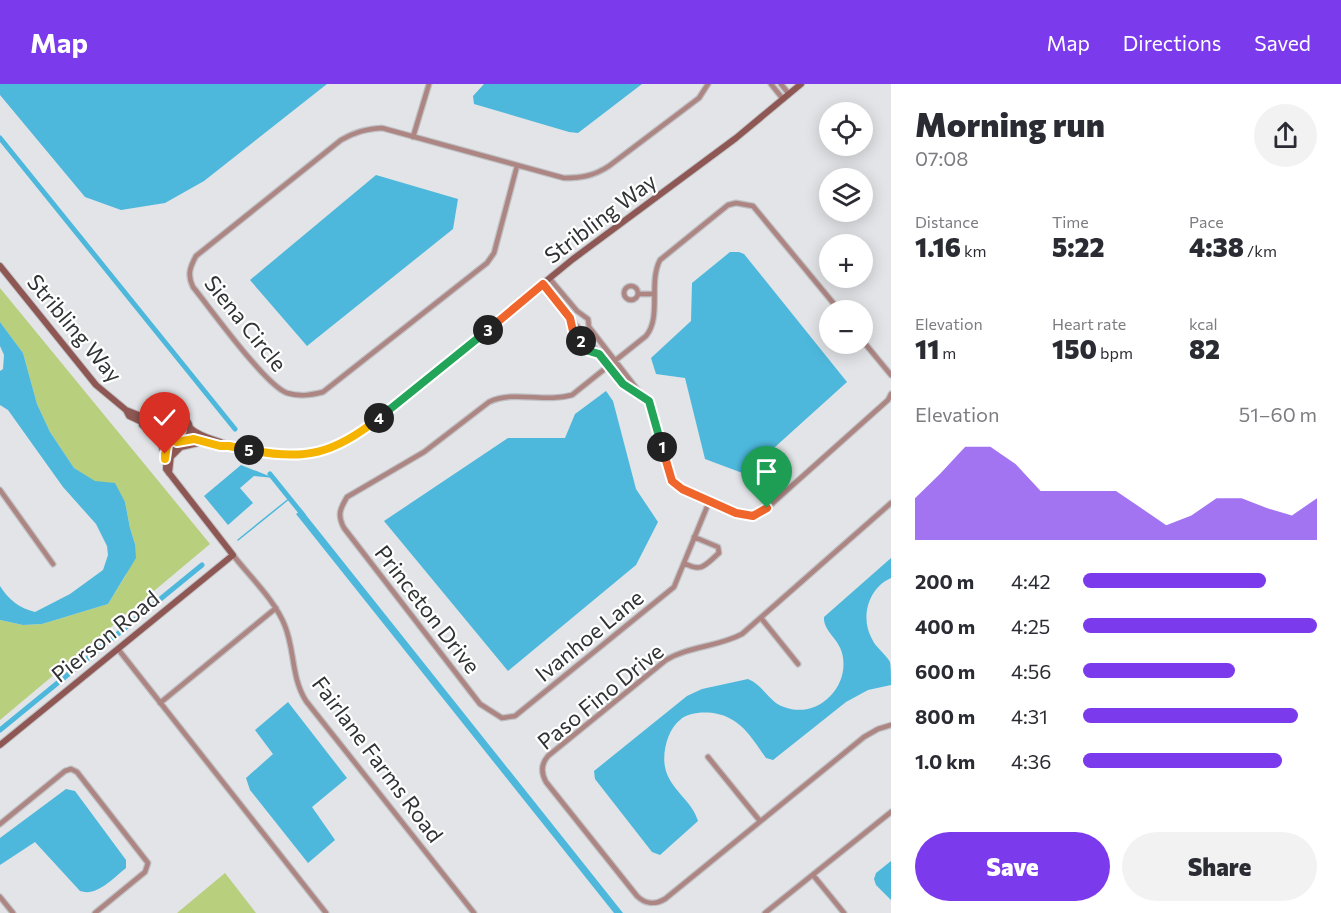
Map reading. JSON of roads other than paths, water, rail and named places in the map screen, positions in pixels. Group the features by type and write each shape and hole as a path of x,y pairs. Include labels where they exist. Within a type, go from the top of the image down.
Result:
{"street":[{"path":"414,137 429,84"},
{"name":"Siena Circle","path":"517,166 494,253 487,263 323,392 305,396 280,390 268,381 189,279 190,267 196,256 341,140 367,129 382,128 564,178 581,178 596,174 699,98 708,84"},
{"path":"771,84 783,99"},
{"path":"781,84 789,94"},
{"name":"Stribling Way","path":"189,427 202,436 229,446 272,455 309,454 343,444 358,435 573,259 736,138 801,84"},
{"path":"608,366 650,331 653,324 656,268 660,260 728,205 736,203 753,206 831,300"},
{"name":"Stribling Way","path":"0,266 96,385 126,410 151,420 168,420"},
{"path":"550,279 588,319 589,325 639,393"},
{"path":"543,284 623,384 649,401 672,481 682,489 736,513 753,516 767,508 888,400 891,394"},
{"path":"638,294 654,294"},
{"path":"574,322 571,325 576,335 589,351 599,354"},
{"path":"576,335 589,325"},
{"path":"873,353 891,375"},
{"name":"Princeton Drive","path":"502,718 480,704 344,528 339,510 347,497 424,452 489,402 499,397 561,398 572,395 608,366"},
{"name":"Stribling Way","path":"126,410 132,418 166,436"},
{"path":"176,417 182,418 189,427 189,433 182,440 166,436 164,426 168,420 176,417"},
{"path":"132,418 160,441 168,459 185,445 207,442"},
{"name":"Fairlane Farms Road","path":"166,436 170,472 276,608 288,633 295,678 306,701 474,913"},
{"name":"Stribling Way","path":"182,440 194,439 229,446"},
{"name":"Fairlane Farms Road","path":"168,459 172,450 182,440"},
{"path":"0,490 53,564"},
{"name":"Ivanhoe Lane","path":"502,718 515,716 674,586 709,502"},
{"name":"Paso Fino Drive","path":"891,503 761,618 733,639 684,651 666,660 548,756 542,769 546,782 637,896 649,903 656,903 665,899 864,737 891,725"},
{"path":"684,564 693,568 701,568 719,553 718,547 694,537"},
{"name":"Pierson Road","path":"0,745 233,555"},
{"path":"160,703 276,608"},
{"path":"761,618 798,664"},
{"path":"117,649 326,913"},
{"path":"708,757 760,821"},
{"path":"0,824 65,771 71,769 77,772 148,862 145,872 95,913"},
{"path":"765,913 891,812"},
{"path":"813,875 844,913"},
{"path":"0,897 13,913"}],"water":[{"path":"0,84 327,84 204,181 165,203 121,210 85,197 0,95"},
{"path":"484,84 642,84 578,133 474,104 473,96"},
{"path":"376,175 458,199 453,229 307,346 250,280"},
{"path":"730,252 744,254 819,347 819,354 824,354 847,382 745,474 705,459 685,378 656,374 651,358 691,321 692,283"},
{"path":"0,322 23,353 37,404 50,432 74,468 95,481 115,483 125,502 135,544 136,558 108,604 42,624 23,625 0,620 0,586 15,603 35,612 70,594 103,570 108,555 107,546 96,524 63,487 8,410 0,405 0,371 3,369 4,355 0,346"},
{"path":"606,391 613,401 636,489 658,522 636,565 508,671 384,521 508,438 565,438 575,414"},
{"path":"241,465 274,478 254,476 240,488 253,503 228,525 204,496"},
{"path":"302,510 623,913 614,913 296,514"},
{"path":"891,558 891,578 883,583 872,596 868,604 867,622 868,631 874,642 890,662 891,685 868,690 846,702 773,760 766,758 740,725 724,716 697,713 680,720 672,729 667,741 664,755 665,767 671,782 691,807 698,821 660,855 652,852 595,779 594,771 687,696 702,689 748,679 784,707 797,710 809,709 820,704 837,688 842,677 843,665 842,653 826,627 824,617"},
{"path":"288,702 347,778 312,807 335,840 308,863 250,790 246,778 273,754 255,730"},
{"path":"66,789 75,791 126,860 126,868 93,891 80,891 35,842 0,865 0,838"},
{"path":"891,861 891,900 876,885 874,879 876,873"}],"waterway":[{"path":"0,138 235,429"},
{"path":"270,474 303,515"},
{"path":"238,540 290,498"},
{"path":"0,730 202,565"}]}
